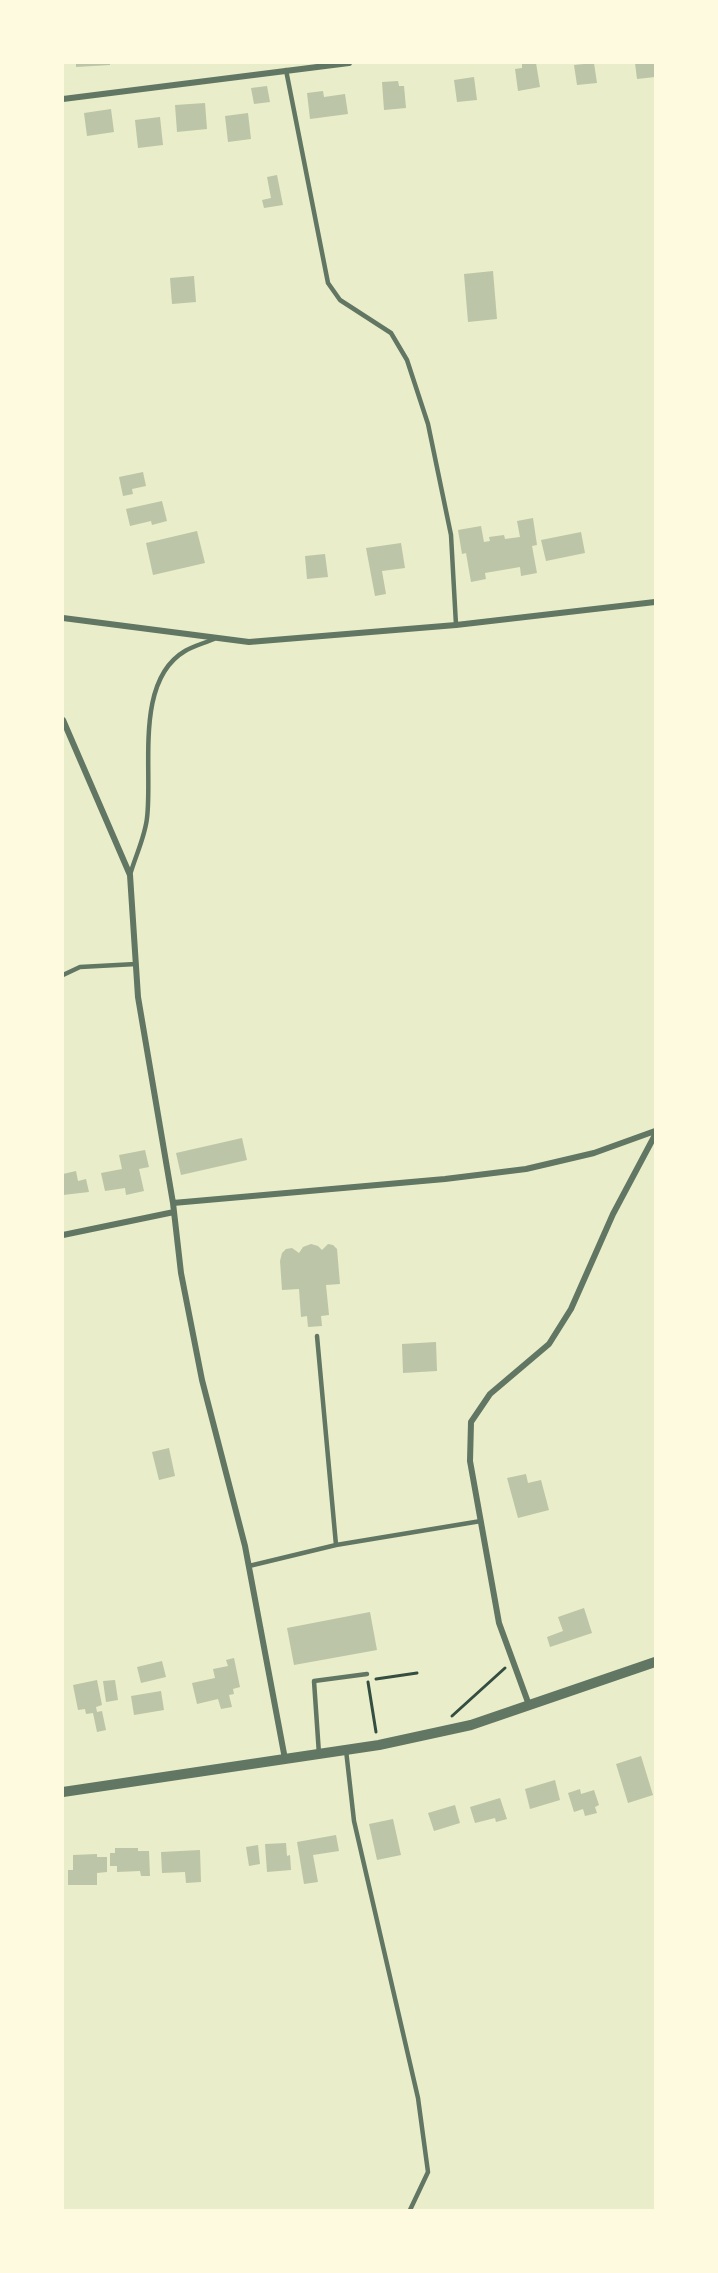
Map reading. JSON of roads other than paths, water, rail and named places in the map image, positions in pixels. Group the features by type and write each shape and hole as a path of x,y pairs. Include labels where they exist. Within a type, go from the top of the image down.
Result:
{"street":[{"path":"63,99 349,63"},
{"path":"63,618 249,642 456,625 655,602"},
{"path":"63,720 130,875 138,997 173,1203 181,1273 202,1380 249,1566 285,1759"},
{"path":"173,1203 445,1179 526,1169 594,1153 655,1133"},
{"path":"529,1705 500,1623 470,1461 471,1422 490,1394 549,1344 571,1308 613,1214 655,1133"},
{"path":"63,1235 174,1212"},
{"path":"63,1792 379,1745 471,1725 655,1662"}],"lane":[{"path":"286,70 328,283 340,300 391,333 407,360 428,424 451,535 456,625"},
{"path":"130,875 147,820 149,716 155,687 171,664 183,652 216,638"},
{"path":"63,975 80,967 136,964"},
{"path":"317,1336 336,1545"},
{"path":"249,1566 336,1545 481,1521"},
{"path":"319,1754 314,1682 367,1674"},
{"path":"346,1750 354,1821 418,2098 428,2172 410,2210"}]}
